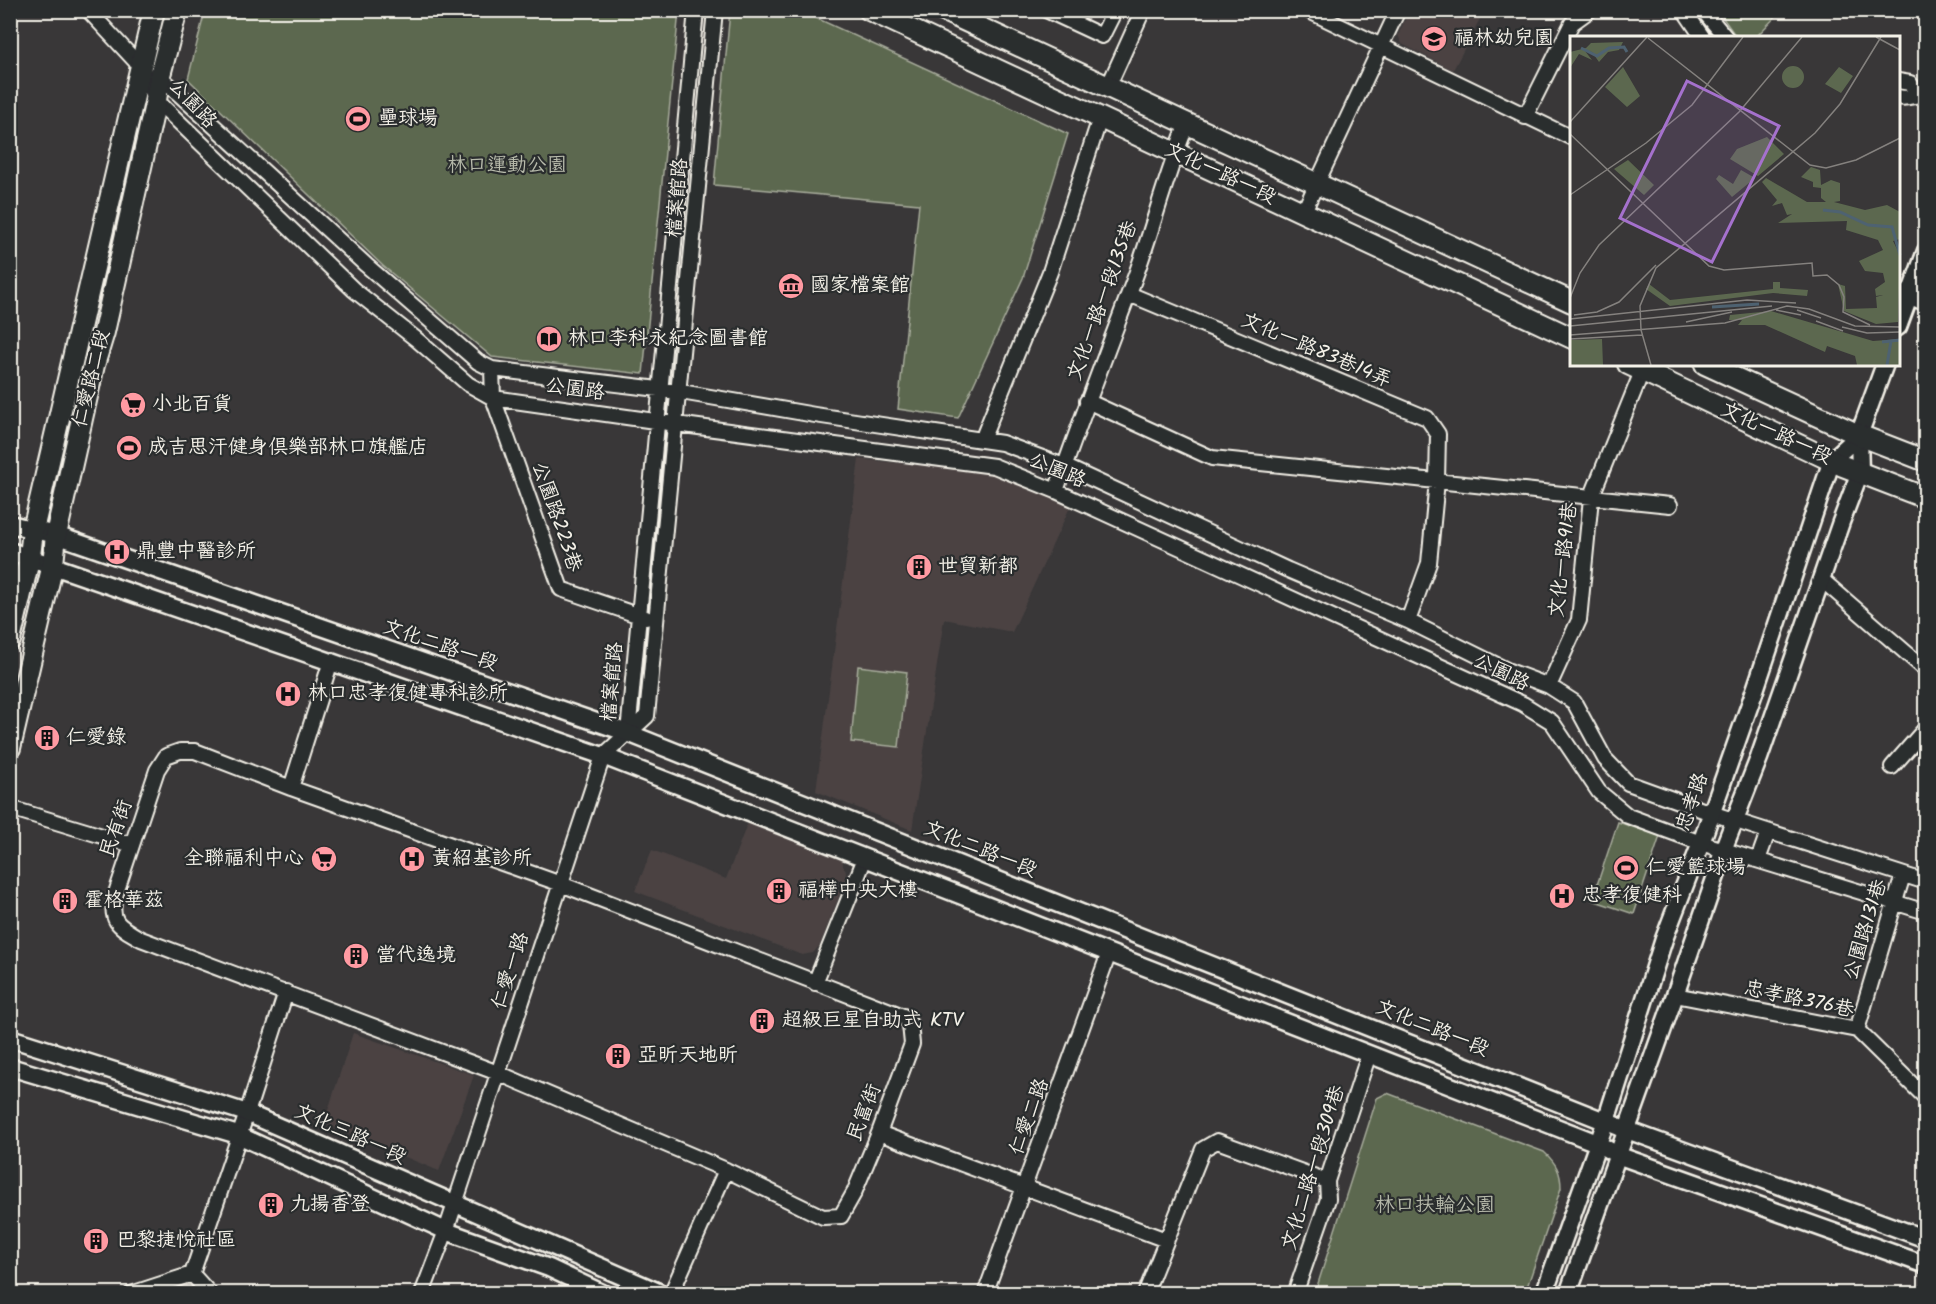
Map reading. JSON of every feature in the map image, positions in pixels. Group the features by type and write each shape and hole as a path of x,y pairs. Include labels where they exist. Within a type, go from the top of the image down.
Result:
{"main road":[{"name":"仁愛路二段","path":"10,640 30,556 33,530 154,10"},
{"name":"仁愛路二段","path":"10,748 53,564 56,535 160,75 177,10"},
{"name":"文化一路一段","path":"869,10 1570,337"},
{"name":"文化一路一段","path":"942,10 1570,301"},
{"name":"文化一路一段","path":"1710,366 1859,435 1926,461"},
{"name":"文化一路一段","path":"1638,367 1832,460 1926,498"}],"street":[{"path":"88,10 140,66"},
{"name":"檔案館路","path":"628,733 696,10"},
{"name":"檔案館路","path":"628,733 647,716 715,10"},
{"path":"1046,10 1102,36 1115,10"},
{"path":"1108,87 1143,10"},
{"path":"1307,10 1570,137"},
{"path":"1303,213 1398,10"},
{"path":"1525,117 1572,23 1590,10"},
{"path":"1684,10 1702,36"},
{"path":"1703,10 1724,36"},
{"name":"公園路","path":"140,66 160,75 369,268 478,362 492,369 659,389 815,416 1002,443 1064,466 1297,573 1408,621 1509,671 1550,686 1574,702 1605,759 1628,783 1768,832 1926,882"},
{"name":"公園路","path":"140,66 156,100 354,290 468,384 494,398 656,422 994,466 1056,491 1518,703 1552,722 1599,792 1628,816 1701,843 1926,912"},
{"path":"1900,81 1910,83 1921,95 1906,99 1900,97"},
{"path":"982,440 1050,272 1100,118"},
{"name":"文化一路一段135巷","path":"1056,491 1087,401 1129,294 1175,153 1187,124"},
{"path":"206,147 220,131"},
{"path":"1900,320 1904,293 1926,251"},
{"path":"354,290 369,268"},
{"path":"1904,293 1926,304"},
{"name":"文化一路83巷14弄","path":"1129,294 1427,418 1438,435 1437,481 1428,563 1408,621"},
{"name":"忠孝路","path":"1568,1293 1675,994 1733,820 1759,758 1860,472 1859,435 1884,366"},
{"name":"文化一路91巷","path":"1550,686 1579,620 1591,498 1638,367"},
{"path":"492,369 494,398"},
{"name":"公園路223巷","path":"494,398 561,589 657,621"},
{"path":"1087,401 1212,458 1670,505"},
{"name":"忠孝路","path":"1544,1293 1606,1121 1664,939 1701,843 1756,687 1832,460 1859,435"},
{"path":"994,466 1002,443"},
{"name":"文化二路一段","path":"10,524 56,535 628,733 1627,1130 1926,1239"},
{"path":"10,551 30,556 603,756 1597,1143 1617,1155 1926,1264"},
{"path":"1289,597 1297,573"},
{"path":"1821,579 1926,670"},
{"path":"291,788 331,661"},
{"path":"1518,703 1529,678"},
{"path":"1892,767 1926,728"},
{"name":"仁愛一路","path":"422,1293 446,1231 603,756 628,733"},
{"name":"民有街","path":"498,1073 141,939 123,929 115,919 111,908 157,770 166,756 180,751 195,751 291,788 561,884"},
{"path":"1618,807 1628,783"},
{"path":"10,808 132,845"},
{"path":"1758,860 1768,832"},
{"path":"816,982 865,858"},
{"name":"公園路131巷","path":"1857,1030 1903,875"},
{"name":"民富街","path":"498,1073 726,1170 823,1217 841,1216 854,1193 879,1133 912,1044 910,1024 903,1016 561,884"},
{"name":"仁愛二路","path":"985,1293 1109,953"},
{"path":"192,1274 286,992"},
{"name":"忠孝路376巷","path":"1675,994 1857,1030 1926,1098"},
{"name":"文化三路一段","path":"10,1038 247,1113 663,1293"},
{"name":"文化二路一段309巷","path":"1295,1293 1328,1199 1327,1181 1369,1054"},
{"path":"10,1067 238,1135 446,1231 549,1268 604,1293"},
{"path":"879,1133 1166,1240"},
{"path":"1145,1293 1203,1149 1217,1141 1327,1181"},
{"path":"671,1293 726,1170"},
{"path":"131,1293 192,1274"},
{"path":"192,1274 210,1293"}],"shaded area":[{"name":"福林幼兒園","path":"1409,10 1484,11 1453,70 1402,44 1398,35"},
{"name":"世貿新都","path":"859,459 991,472 1071,505 1012,632 944,619 912,830 816,791"},
{"name":"福樺中央大樓","path":"749,819 840,855 843,860 846,871 845,881 820,945 813,953 802,955 635,891 652,850 726,879"},
{"path":"353,1033 474,1075 439,1171 324,1123"}],"green space":[{"name":"林口運動公園","path":"205,11 679,11 643,374 492,357 383,266 188,79"},
{"path":"730,11 801,11 1068,134 1023,278 958,418 898,409 919,204 714,185"},
{"path":"1718,11 1781,11 1757,36 1735,35"},
{"path":"858,666 907,672 899,747 851,742"},
{"name":"仁愛籃球場","path":"1618,822 1660,836 1634,914 1592,900"},
{"name":"林口扶輪公園","path":"1387,1093 1544,1152 1555,1164 1559,1172 1561,1188 1525,1293 1315,1293 1377,1098"}],"place":[{"name":"福林幼兒園","path":"1434,39"},
{"name":"壘球場","path":"358,119"},
{"name":"國家檔案館","path":"791,286"},
{"name":"林口李科永紀念圖書館","path":"549,339"},
{"name":"小北百貨","path":"133,405"},
{"name":"成吉思汗健身俱樂部林口旗艦店","path":"129,448"},
{"name":"鼎豐中醫診所","path":"117,552"},
{"name":"世貿新都","path":"919,567"},
{"name":"林口忠孝復健專科診所","path":"288,694"},
{"name":"仁愛錄","path":"47,738"},
{"name":"全聯福利中心","path":"324,859"},
{"name":"黃紹基診所","path":"412,859"},
{"name":"仁愛籃球場","path":"1626,868"},
{"name":"福樺中央大樓","path":"779,891"},
{"name":"忠孝復健科","path":"1562,896"},
{"name":"霍格華茲","path":"65,901"},
{"name":"當代逸境","path":"356,956"},
{"name":"超級巨星自助式 KTV","path":"762,1021"},
{"name":"亞昕天地昕","path":"618,1056"},
{"name":"九揚香登","path":"271,1205"},
{"name":"巴黎捷悅社區","path":"96,1241"}]}
